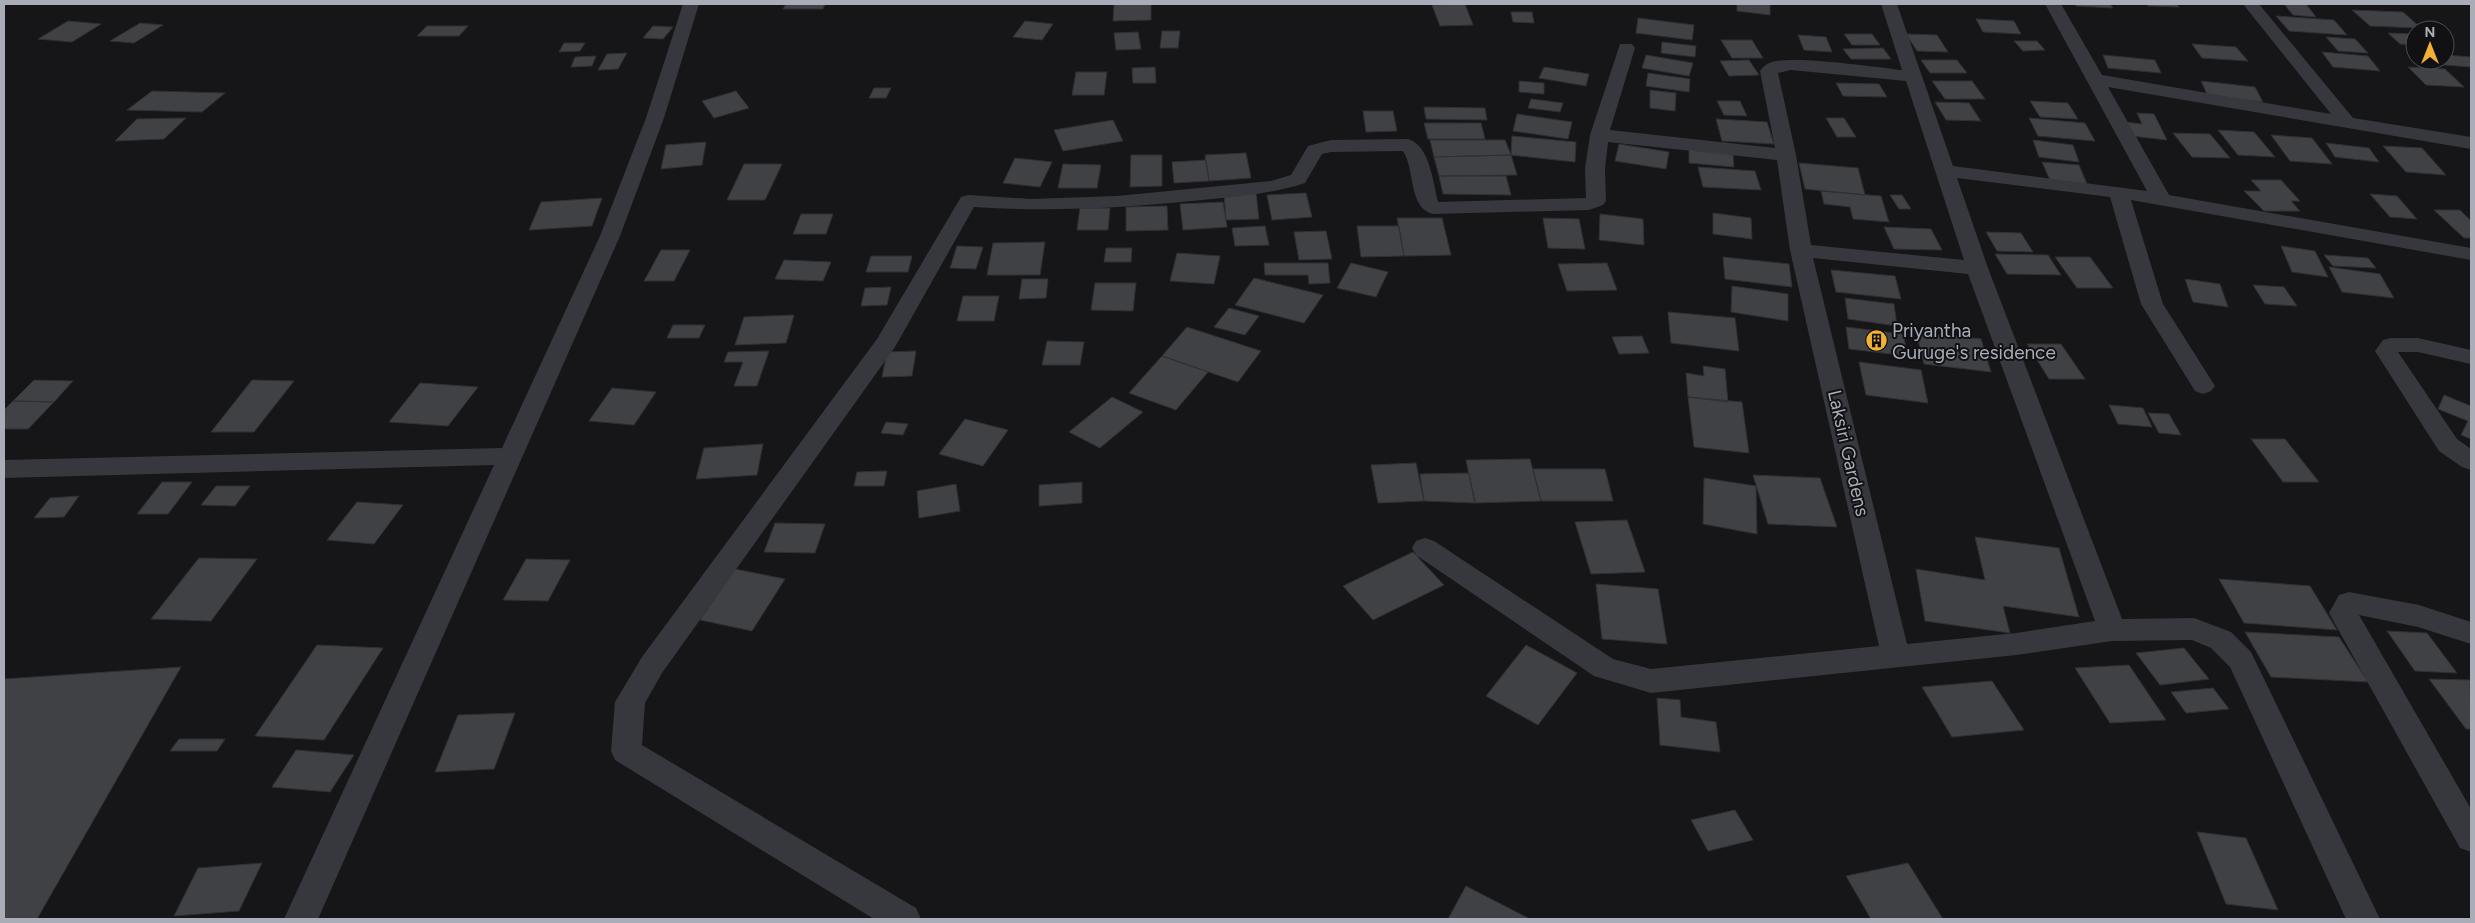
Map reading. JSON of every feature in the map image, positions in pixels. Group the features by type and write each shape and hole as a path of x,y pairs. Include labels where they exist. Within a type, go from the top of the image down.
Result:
{"street":[{"path":"301,919 610,236 655,118 691,4"},
{"path":"1889,4 1977,268 2112,630"},
{"path":"2053,4 2097,80 2162,200"},
{"path":"2251,4 2348,123"},
{"path":"904,919 626,751 630,702 652,665 887,342 968,201 1031,205 1117,202 1273,187 1298,179 1315,150 1331,146 1408,145 1414,151 1430,204 1433,208 1589,204 1596,201 1595,169 1598,134 1626,48"},
{"name":"Laksiri Gardens","path":"1896,657 1801,250 1786,154 1769,71 1775,67 1791,65 1913,76"},
{"path":"2097,80 2471,143"},
{"path":"1598,134 1786,154"},
{"path":"1944,171 2119,192 2471,254"},
{"path":"2119,192 2152,304 2203,386"},
{"path":"1801,250 1977,268"},
{"path":"2471,358 2418,346 2391,346 2386,351 2448,445 2471,460"},
{"path":"4,469 511,456"},
{"path":"1425,548 1604,668 1651,680 1896,657 2112,630 2194,628 2221,640 2241,660 2363,919"},
{"path":"2471,632 2419,616 2349,603 2343,613 2471,838"}],"building":[{"path":"786,4 825,4 823,9 783,9"},
{"path":"1114,4 1151,4 1151,20 1113,21"},
{"path":"1465,4 1473,25 1440,26 1432,5"},
{"path":"1737,4 1770,4 1770,15 1737,11"},
{"path":"2074,4 2110,4 2113,8 2076,6"},
{"path":"2146,4 2176,4 2179,7 2148,6"},
{"path":"2284,4 2306,4 2316,17 2293,15"},
{"path":"2352,10 2403,12 2412,20 2405,20 2405,27 2370,26"},
{"path":"1511,12 1532,12 1534,23 1513,22"},
{"path":"2276,16 2334,20 2347,35 2289,31"},
{"path":"1638,18 1694,25 1692,40 1636,33"},
{"path":"1976,19 2014,21 2021,34 1983,32"},
{"path":"68,21 101,24 72,42 38,39"},
{"path":"1025,21 1053,24 1042,40 1013,37"},
{"path":"140,23 163,25 134,43 110,41"},
{"path":"427,26 468,26 459,36 417,36"},
{"path":"653,26 673,27 663,39 643,38"},
{"path":"1162,31 1180,31 1178,48 1160,48"},
{"path":"1138,32 1141,49 1116,50 1114,33"},
{"path":"2388,33 2405,34 2405,44 2400,44"},
{"path":"1844,34 1872,34 1880,45 1852,45"},
{"path":"1906,34 1937,35 1948,52 1917,51"},
{"path":"1798,35 1826,37 1832,52 1804,50"},
{"path":"2326,37 2355,39 2368,53 2338,51"},
{"path":"1721,40 1752,40 1763,58 1732,58"},
{"path":"2014,41 2037,41 2045,50 2023,51"},
{"path":"1662,42 1696,46 1695,57 1661,53"},
{"path":"564,43 585,43 580,51 559,52"},
{"path":"2192,44 2236,47 2248,61 2202,58"},
{"path":"1883,48 1891,59 1851,59 1843,49"},
{"path":"2322,52 2368,56 2380,71 2333,67"},
{"path":"627,53 618,69 598,70 607,54"},
{"path":"1646,55 1693,63 1689,76 1642,68"},
{"path":"2103,55 2155,60 2161,73 2108,68"},
{"path":"596,56 592,66 571,67 575,57"},
{"path":"2455,56 2471,57 2471,67 2455,66"},
{"path":"1749,60 1759,75 1729,76 1720,61"},
{"path":"1921,60 1957,60 1967,73 1930,73"},
{"path":"1155,67 1156,83 1133,83 1132,68"},
{"path":"1544,67 1589,74 1586,86 1539,78"},
{"path":"2411,70 2446,70 2464,87 2426,85"},
{"path":"1076,72 1107,72 1104,95 1072,95"},
{"path":"1648,73 1690,79 1689,92 1646,86"},
{"path":"1519,81 1544,83 1544,94 1519,92"},
{"path":"1932,81 1972,81 1985,99 1945,99"},
{"path":"2201,81 2255,87 2263,102 2208,96"},
{"path":"1836,83 1879,84 1887,97 1843,96"},
{"path":"874,88 891,88 886,98 869,98"},
{"path":"1650,90 1676,93 1675,111 1650,108"},
{"path":"152,91 225,93 202,112 127,110"},
{"path":"736,91 749,108 714,118 702,101"},
{"path":"1531,99 1563,103 1560,112 1528,108"},
{"path":"1717,101 1740,101 1747,116 1724,115"},
{"path":"2030,101 2068,103 2078,119 2040,117"},
{"path":"1935,102 1969,103 1981,121 1946,120"},
{"path":"1424,107 1485,108 1487,120 1426,119"},
{"path":"1363,111 1393,111 1397,131 1366,132"},
{"path":"2137,113 2154,114 2167,140 2131,136 2125,122 2142,124"},
{"path":"1517,114 1572,122 1568,139 1513,131"},
{"path":"186,118 164,139 115,141 137,119"},
{"path":"1826,118 1844,118 1856,137 1837,137"},
{"path":"2029,118 2085,123 2095,141 2038,136"},
{"path":"1716,119 1767,122 1774,144 1722,141"},
{"path":"1113,120 1123,141 1063,151 1054,130"},
{"path":"1424,123 1481,123 1485,139 1428,139"},
{"path":"2218,130 2254,132 2275,157 2238,155"},
{"path":"2173,133 2210,134 2230,158 2192,157"},
{"path":"2271,135 2312,138 2332,164 2290,161"},
{"path":"1512,136 1576,142 1575,162 1511,155"},
{"path":"1430,140 1505,140 1511,155 1434,157"},
{"path":"2033,140 2073,145 2079,162 2039,157"},
{"path":"706,142 702,165 661,169 666,145"},
{"path":"2326,143 2369,148 2379,162 2335,157"},
{"path":"1619,144 1669,152 1666,169 1615,161"},
{"path":"2383,146 2422,148 2446,175 2406,172"},
{"path":"1689,149 1733,154 1734,167 1689,163"},
{"path":"1246,153 1251,178 1209,181 1205,155"},
{"path":"1131,155 1162,155 1162,186 1130,187"},
{"path":"1511,155 1517,175 1439,176 1434,157"},
{"path":"1015,158 1052,162 1040,187 1003,183"},
{"path":"1206,160 1209,181 1174,183 1172,162"},
{"path":"2042,162 2079,165 2087,184 2050,180"},
{"path":"1799,163 1858,168 1865,195 1805,189"},
{"path":"744,164 782,164 765,200 727,200"},
{"path":"1063,164 1101,165 1097,188 1058,188"},
{"path":"1698,167 1755,171 1761,190 1703,187"},
{"path":"1439,176 1506,176 1511,195 1443,194"},
{"path":"2251,180 2281,180 2300,201 2291,201 2300,211 2264,211 2244,191 2261,191"},
{"path":"1821,191 1881,196 1889,222 1853,219 1850,207 1824,204"},
{"path":"1256,193 1259,219 1226,220 1224,194"},
{"path":"1306,193 1312,217 1272,220 1267,195"},
{"path":"2370,194 2397,196 2417,219 2390,217"},
{"path":"1890,195 1902,195 1911,209 1899,209"},
{"path":"602,198 592,226 529,230 541,202"},
{"path":"1223,202 1227,227 1183,230 1180,204"},
{"path":"1167,206 1168,230 1126,231 1126,207"},
{"path":"1080,208 1110,208 1108,230 1077,230"},
{"path":"2434,210 2460,210 2471,221 2471,238 2464,238"},
{"path":"1713,213 1751,218 1752,239 1713,234"},
{"path":"801,214 833,214 826,234 793,234"},
{"path":"1600,214 1643,219 1644,245 1599,240"},
{"path":"1397,218 1442,218 1451,255 1404,256"},
{"path":"1543,218 1579,219 1585,249 1548,248"},
{"path":"1265,226 1269,245 1235,246 1232,228"},
{"path":"1357,226 1399,226 1404,256 1361,257"},
{"path":"1884,227 1931,229 1942,250 1894,249"},
{"path":"1326,231 1332,259 1299,260 1294,232"},
{"path":"1986,232 2021,233 2033,252 1997,251"},
{"path":"1045,242 1040,275 987,275 993,243"},
{"path":"957,246 983,247 976,269 950,268"},
{"path":"2281,246 2315,251 2328,277 2292,272"},
{"path":"1106,248 1132,248 1131,262 1104,262"},
{"path":"661,250 690,250 674,281 644,281"},
{"path":"1177,253 1220,256 1214,284 1170,281"},
{"path":"1995,254 2048,255 2061,275 2007,274"},
{"path":"2324,255 2368,258 2376,268 2333,266"},
{"path":"871,256 912,256 908,272 866,272"},
{"path":"1723,257 1789,264 1792,287 1725,279"},
{"path":"2055,257 2090,257 2113,288 2077,288"},
{"path":"784,260 831,262 823,281 775,279"},
{"path":"1264,263 1328,263 1330,283 1309,284 1308,275 1265,275"},
{"path":"1351,263 1388,272 1376,297 1337,288"},
{"path":"1607,263 1617,290 1567,291 1558,264"},
{"path":"2329,267 2380,274 2394,298 2342,292"},
{"path":"1831,270 1895,276 1901,299 1836,292"},
{"path":"1254,278 1323,295 1304,323 1235,305"},
{"path":"1022,279 1048,279 1046,298 1019,299"},
{"path":"2185,279 2220,284 2228,307 2193,302"},
{"path":"1095,283 1136,283 1133,311 1091,310"},
{"path":"2253,285 2284,287 2297,306 2265,304"},
{"path":"1732,286 1788,294 1788,321 1731,312"},
{"path":"891,287 887,305 861,306 865,288"},
{"path":"963,296 999,296 994,321 957,321"},
{"path":"1845,298 1894,304 1897,326 1848,319"},
{"path":"1229,308 1259,316 1245,335 1214,327"},
{"path":"1668,312 1735,318 1739,351 1671,343"},
{"path":"794,315 786,343 735,345 744,317"},
{"path":"673,325 705,325 699,338 667,338"},
{"path":"1187,327 1261,351 1238,382 1162,356"},
{"name":"Priyantha Guruge's residence","path":"1846,327 1903,334 1908,356 1849,349"},
{"path":"1916,332 1981,339 1991,372 1924,364"},
{"path":"1642,336 1649,353 1619,354 1612,337"},
{"path":"1047,341 1084,342 1080,365 1042,365"},
{"path":"2027,344 2061,344 2085,379 2049,379"},
{"path":"769,351 757,386 734,386 743,362 724,362 728,352"},
{"path":"916,351 912,376 882,377 887,352"},
{"path":"1162,356 1208,372 1176,410 1129,393"},
{"path":"1859,362 1921,370 1928,403 1866,395"},
{"path":"1703,366 1725,369 1728,402 1688,397 1686,373 1704,376"},
{"path":"34,380 73,381 54,402 13,401"},
{"path":"252,380 294,381 254,432 211,432"},
{"path":"420,383 478,387 448,426 389,422"},
{"path":"612,388 656,392 634,425 589,421"},
{"path":"2444,395 2471,406 2471,439 2461,435 2468,421 2438,409"},
{"path":"1112,397 1143,412 1100,448 1069,432"},
{"path":"1688,397 1742,402 1749,453 1694,447"},
{"path":"13,401 54,402 28,429 4,429 4,410"},
{"path":"2109,405 2143,408 2152,427 2118,424"},
{"path":"2148,413 2169,414 2181,435 2159,433"},
{"path":"965,419 1008,430 983,466 939,454"},
{"path":"886,422 908,424 903,435 881,433"},
{"path":"2251,439 2285,439 2319,482 2283,482"},
{"path":"763,444 757,475 696,479 704,448"},
{"path":"1530,459 1541,501 1475,503 1466,460"},
{"path":"1416,463 1424,501 1378,503 1371,465"},
{"path":"1533,469 1605,469 1613,501 1541,501"},
{"path":"887,471 884,486 854,486 857,472"},
{"path":"1469,473 1475,503 1424,501 1420,474"},
{"path":"1753,475 1820,478 1837,527 1768,524"},
{"path":"1704,478 1756,486 1757,534 1703,524"},
{"path":"162,482 192,482 168,514 137,514"},
{"path":"1082,482 1082,503 1039,506 1039,485"},
{"path":"956,484 960,511 919,518 917,491"},
{"path":"216,486 250,486 235,506 201,505"},
{"path":"79,496 64,517 34,518 50,498"},
{"path":"357,502 403,505 374,544 327,540"},
{"path":"1627,520 1645,572 1591,574 1575,522"},
{"path":"775,523 825,524 815,553 764,552"},
{"path":"1975,537 2059,548 2079,617 2003,606 2010,633 1925,621 1916,569 1985,580"},
{"path":"1413,552 1444,585 1373,620 1343,586"},
{"path":"199,558 257,559 211,621 151,619"},
{"path":"526,559 570,560 548,601 503,600"},
{"path":"735,569 785,579 752,631 700,620"},
{"path":"2219,579 2310,586 2337,630 2244,623"},
{"path":"1596,584 1658,589 1667,644 1602,639"},
{"path":"2387,631 2427,633 2457,673 2415,671"},
{"path":"2245,632 2339,637 2368,682 2271,677"},
{"path":"317,645 383,648 324,740 255,736"},
{"path":"1526,645 1577,673 1538,725 1486,696"},
{"path":"2184,648 2209,679 2160,685 2136,653"},
{"path":"2129,665 2166,720 2110,723 2075,668"},
{"path":"181,667 37,919 4,919 4,679"},
{"path":"2429,679 2470,680 2471,729 2466,729"},
{"path":"1992,681 2024,730 1952,737 1922,687"},
{"path":"2213,688 2229,709 2186,713 2171,692"},
{"path":"1657,698 1680,700 1681,717 1716,722 1720,752 1660,745"},
{"path":"515,713 494,769 435,772 458,715"},
{"path":"179,739 225,739 217,751 170,751"},
{"path":"296,750 354,755 330,792 272,787"},
{"path":"1735,810 1753,840 1708,851 1691,820"},
{"path":"2197,832 2246,838 2278,910 2226,904"},
{"path":"262,863 239,911 174,916 198,868"},
{"path":"1908,863 1943,919 1871,919 1846,876"},
{"path":"1466,886 1530,919 1448,919"}],"place":[{"name":"Priyantha Guruge's residence","path":"1876,341"}]}
